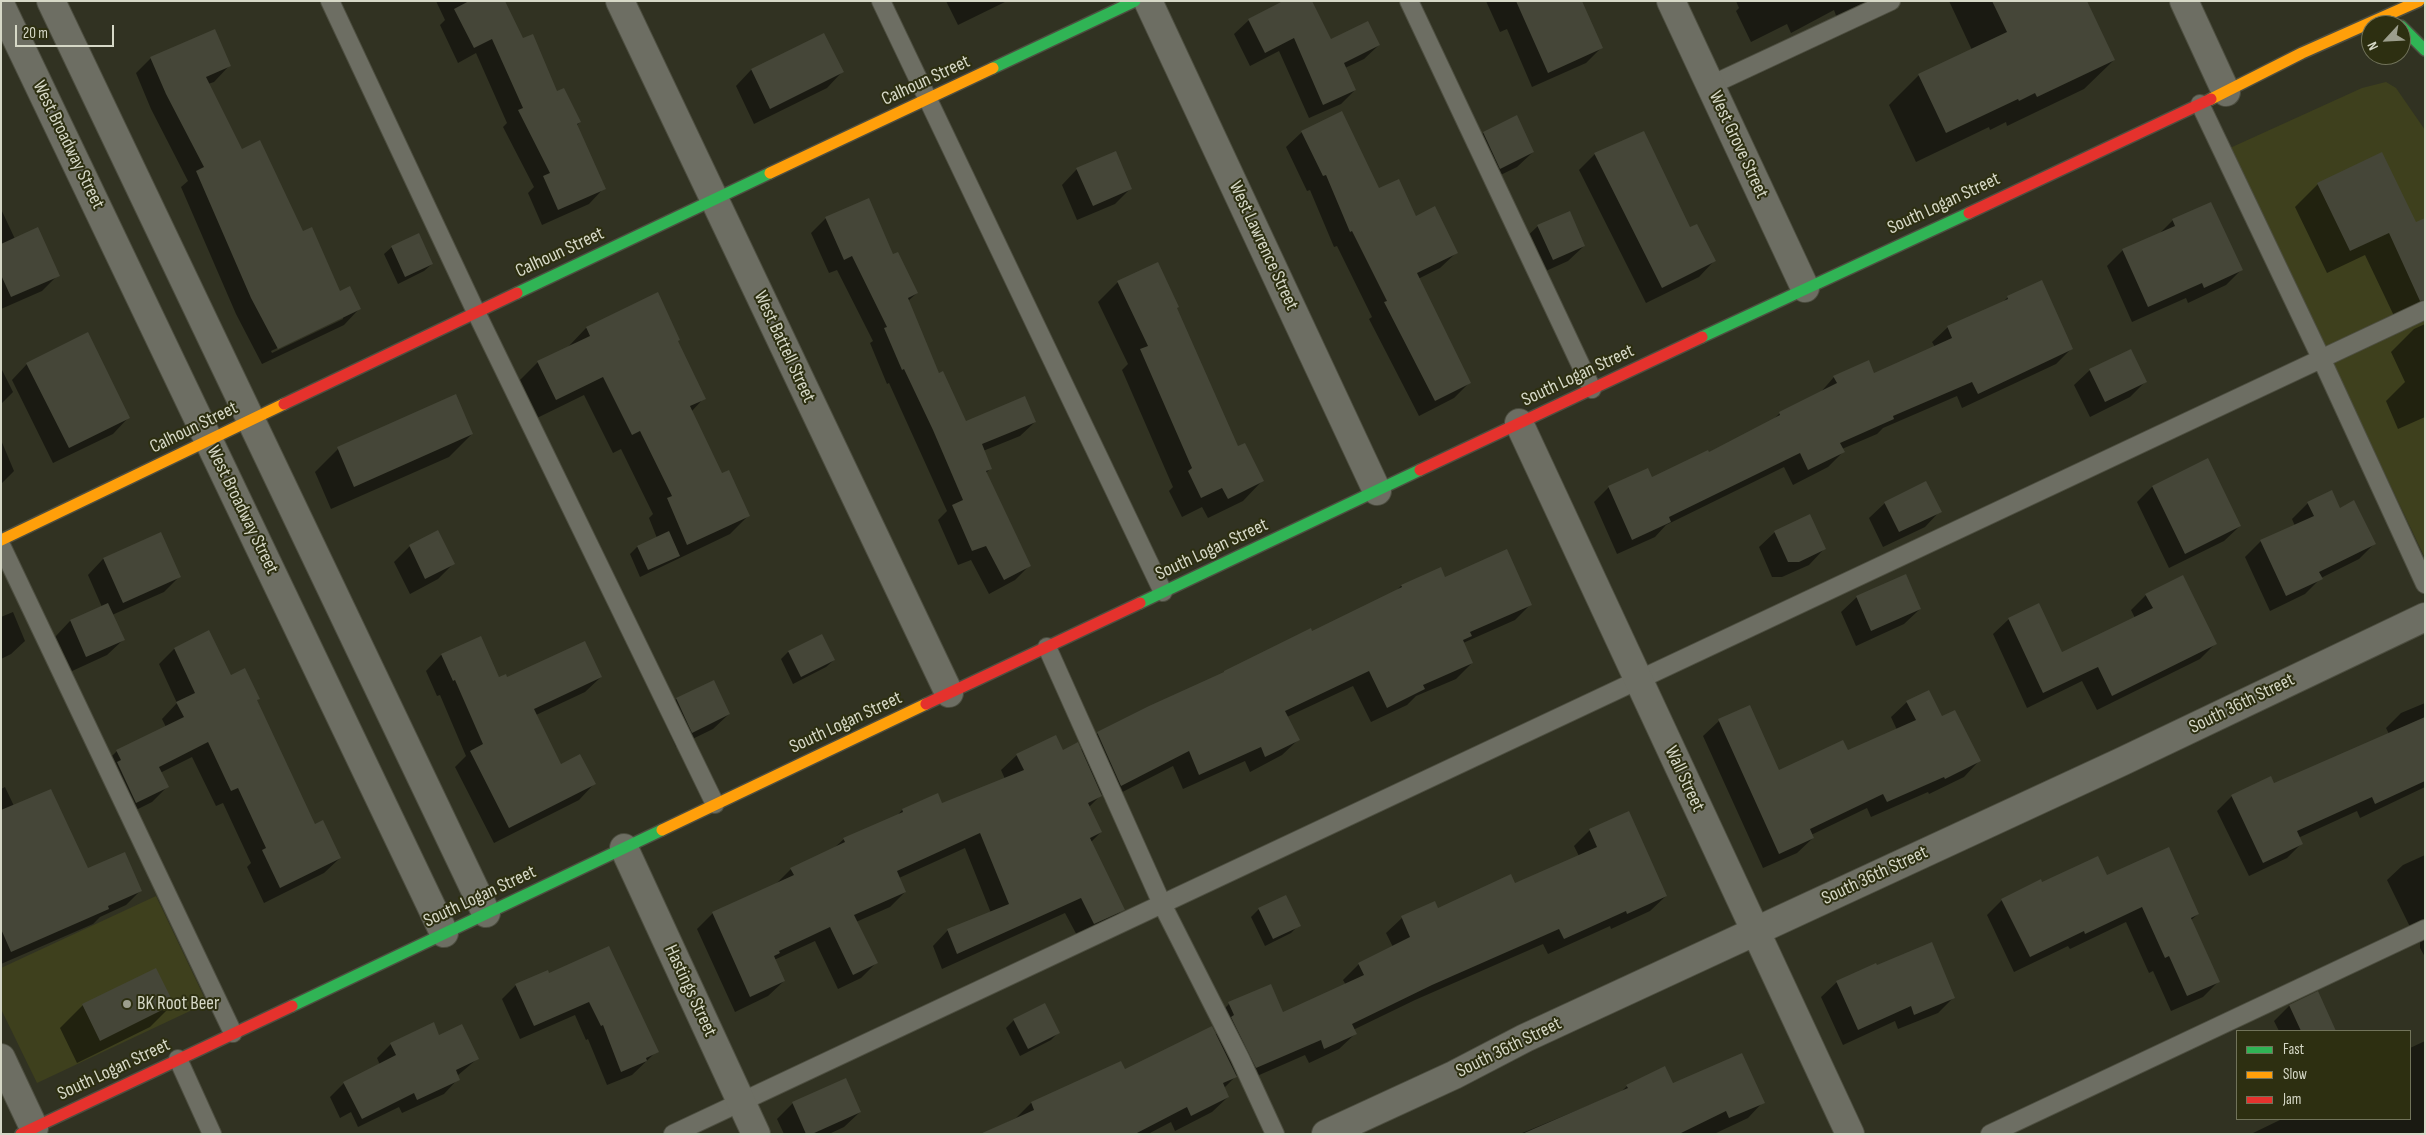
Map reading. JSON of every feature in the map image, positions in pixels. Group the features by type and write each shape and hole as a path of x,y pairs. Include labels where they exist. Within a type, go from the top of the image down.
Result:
{"street":[{"path":"51,1 486,913"},
{"name":"West Battell Street","path":"620,1 949,693"},
{"name":"Calhoun Street","path":"1,540 476,312 1135,1"},
{"name":"West Lawrence Street","path":"1148,1 1377,491"},
{"name":"West Grove Street","path":"1671,1 1805,288"},
{"path":"2184,1 2226,92"},
{"name":"South Logan Street","path":"2389,15 2418,1"},
{"name":"West Broadway Street","path":"1,6 444,933"},
{"path":"2379,6 2389,15"},
{"name":"South Logan Street","path":"28,1131 1805,288 2226,92 2302,53 2361,27"},
{"path":"2411,37 2425,50"},
{"name":"Wall Street","path":"1519,424 1850,1134"},
{"name":"South 36th Street","path":"1326,1134 1756,931 2121,762 2425,617"},
{"name":"Hastings Street","path":"624,848 756,1134"},
{"path":"1,1058 28,1131"}],"lane":[{"path":"330,1 464,282 476,312 715,804"},
{"path":"882,1 1163,592"},
{"path":"1409,1 1592,389"},
{"path":"1711,85 1891,1"},
{"path":"2200,104 2321,358 2425,584"},
{"path":"674,1134 2425,310"},
{"path":"1,545 233,1033"},
{"path":"1047,647 1162,904 1275,1134"},
{"path":"1990,1134 2425,929"},
{"path":"178,1059 212,1134"}],"shaded area":[{"path":"2386,82 2396,88 2425,130 2425,558 2230,148 2362,88"},
{"path":"156,896 207,1003 37,1083 1,1009 1,968"}],"building":[{"path":"469,1 505,1 523,38 533,34 557,91 564,88 581,122 577,124 606,189 558,210 543,176 550,173 518,110 523,108 492,39 474,48 454,9"},
{"path":"1283,1 1312,1 1331,39 1368,21 1380,45 1344,63 1356,90 1323,105 1294,38 1265,53 1248,19"},
{"path":"1516,1 1582,1 1603,48 1548,73"},
{"path":"1992,1 2087,1 2115,60 2037,97 2035,93 2019,101 2018,99 1946,133 1918,74 2007,32"},
{"path":"215,29 231,66 206,77 242,149 260,140 303,231 312,227 340,291 350,286 361,309 278,349 251,298 196,171 204,167 166,94 150,57"},
{"path":"824,33 844,72 770,109 751,69"},
{"path":"1342,111 1379,188 1399,179 1416,216 1435,206 1458,253 1417,273 1471,383 1435,401 1384,302 1387,301 1352,231 1350,232 1326,175 1323,176 1301,131"},
{"path":"1517,115 1534,152 1500,169 1483,132"},
{"path":"1644,131 1690,227 1697,224 1716,261 1662,288 1594,153"},
{"path":"1116,151 1132,189 1093,206 1076,168"},
{"path":"2382,152 2416,222 2425,218 2425,300 2420,301 2389,233 2350,251 2317,183"},
{"path":"869,198 893,254 898,252 918,293 908,298 939,373 943,371 966,421 1025,396 1036,422 982,444 992,469 986,471 1031,566 1004,580 986,546 972,551 952,505 963,500 933,430 904,369 902,370 884,328 887,327 852,256 844,260 825,217"},
{"path":"2211,202 2243,270 2204,288 2202,283 2148,307 2122,249 2175,226 2172,219"},
{"path":"1570,211 1585,246 1553,260 1537,225"},
{"path":"38,227 60,276 11,297 1,275 1,244"},
{"path":"419,233 433,264 405,277 391,246"},
{"path":"1158,262 1238,446 1245,443 1264,481 1228,499 1222,488 1201,498 1188,471 1192,468 1140,349 1148,346 1117,281"},
{"path":"2042,280 2073,349 1978,394 1972,382 1893,416 1894,419 1840,443 1845,452 1808,470 1800,453 1669,517 1671,522 1632,540 1608,486 1648,468 1652,477 1708,450 1709,452 1780,415 1779,412 1837,383 1833,376 1869,360 1874,373 1952,338 1947,326 2008,299 2007,296"},
{"path":"658,292 680,340 678,341 706,399 690,406 722,473 729,470 750,516 687,545 667,498 672,496 640,431 632,435 603,377 556,400 537,361 590,336 586,327"},
{"path":"88,332 130,418 69,448 26,363"},
{"path":"2131,349 2147,382 2105,402 2089,369"},
{"path":"456,394 473,434 354,487 337,447"},
{"path":"2208,458 2241,526 2185,554 2152,486"},
{"path":"1926,481 1942,512 1899,532 1884,502"},
{"path":"2332,490 2340,508 2354,500 2376,544 2319,572 2323,579 2286,596 2260,540 2314,516 2307,502"},
{"path":"1810,514 1826,549 1799,562 1788,562 1774,531"},
{"path":"438,530 455,564 425,579 409,545"},
{"path":"669,531 680,556 648,570 637,546"},
{"path":"161,532 181,577 123,603 103,558"},
{"path":"1507,549 1532,605 1470,632 1472,636 1463,640 1473,663 1423,685 1425,689 1387,708 1369,671 1285,711 1300,740 1265,757 1261,747 1199,775 1189,751 1121,786 1097,732 1224,672 1311,628 1312,631 1402,587 1401,585 1441,567 1445,577"},
{"path":"1906,574 1921,609 1871,631 1856,596"},
{"path":"2183,575 2217,644 2112,696 2098,667 2043,693 2008,618 2039,603 2062,652 2153,608 2145,594"},
{"path":"108,603 125,640 86,657 70,620"},
{"path":"209,630 231,675 245,668 260,699 257,700 315,824 323,820 341,858 280,888 262,850 266,848 238,788 231,791 208,742 159,767 169,787 136,803 117,762 121,760 116,750 184,717 176,702 195,693 174,648"},
{"path":"822,634 835,660 801,677 788,651"},
{"path":"481,636 499,677 506,674 507,677 585,641 602,677 534,709 561,764 580,754 596,784 509,828 470,751 483,744 455,680 453,681 441,654"},
{"path":"714,680 730,714 692,733 676,698"},
{"path":"1929,690 1942,716 1955,710 1981,761 1945,779 1944,777 1887,802 1883,794 1810,829 1814,838 1779,854 1718,719 1750,705 1779,770 1843,740 1848,750 1916,720 1906,701"},
{"path":"2425,717 2425,781 2375,804 2372,797 2297,831 2303,844 2263,863 2231,795 2271,776 2274,783"},
{"path":"1056,735 1063,750 1078,742 1102,796 1088,803 1102,832 1090,838 1125,910 1094,924 1081,898 957,954 947,929 1009,904 980,833 897,871 906,892 854,915 878,963 853,975 830,927 779,951 780,953 774,956 785,981 750,997 712,912 794,875 790,868 845,842 843,838 903,812 902,809 938,793 942,803 1024,770 1016,754"},
{"path":"51,789 88,868 125,852 142,891 108,906 109,909 11,952 1,929 1,810"},
{"path":"1629,811 1667,896 1627,914 1626,911 1564,939 1559,929 1432,985 1352,1024 1357,1034 1324,1049 1321,1040 1256,1068 1231,1017 1234,1015 1228,1002 1271,984 1283,1012 1364,975 1358,963 1410,937 1401,916 1435,901 1438,908 1511,874 1515,883 1597,847 1589,829"},
{"path":"2169,847 2199,914 2191,918 2220,982 2187,996 2169,956 2165,958 2142,907 2085,934 2084,931 2030,957 2001,899 2041,879 2042,882 2098,856 2107,875"},
{"path":"1286,895 1301,926 1273,939 1258,908"},
{"path":"1932,942 1955,998 1914,1015 1911,1006 1858,1030 1836,981 1876,963 1877,965"},
{"path":"609,946 659,1052 646,1058 647,1061 621,1072 603,1025 601,1026 589,1002 534,1026 515,984 548,970 549,973"},
{"path":"156,968 174,1004 100,1041 82,1004"},
{"path":"2318,991 2336,1030 2301,1030 2289,1005"},
{"path":"1045,1003 1060,1033 1028,1049 1013,1019"},
{"path":"434,1022 439,1035 462,1024 479,1059 456,1070 460,1080 417,1100 414,1093 362,1119 343,1082 396,1055 390,1043"},
{"path":"1212,1026 1237,1077 1223,1083 1229,1097 1191,1116 1187,1107 1135,1134 980,1134 1034,1110 1031,1102 1121,1061 1125,1069"},
{"path":"1742,1053 1765,1103 1729,1118 1726,1111 1679,1134 1522,1134 1628,1088 1626,1085 1665,1066 1673,1083"},
{"path":"846,1078 861,1112 812,1134 806,1134 792,1102"}],"traffic: fast":[{"path":"993,68 1135,1"},
{"path":"2411,36 2425,50"},
{"path":"517,293 770,173"},
{"path":"1702,337 1969,213"},
{"path":"1140,603 1420,470"},
{"path":"292,1006 662,830"}],"traffic: slow":[{"path":"2211,99 2302,53 2419,1"},
{"path":"770,173 993,68"},
{"path":"1,540 284,404"},
{"path":"662,830 926,704"}],"traffic: jam":[{"path":"1969,213 2211,99"},
{"path":"284,404 517,293"},
{"path":"1420,470 1702,337"},
{"path":"926,704 1140,603"},
{"path":"21,1134 292,1006"}],"place":[{"name":"BK Root Beer","path":"127,1004"}]}
